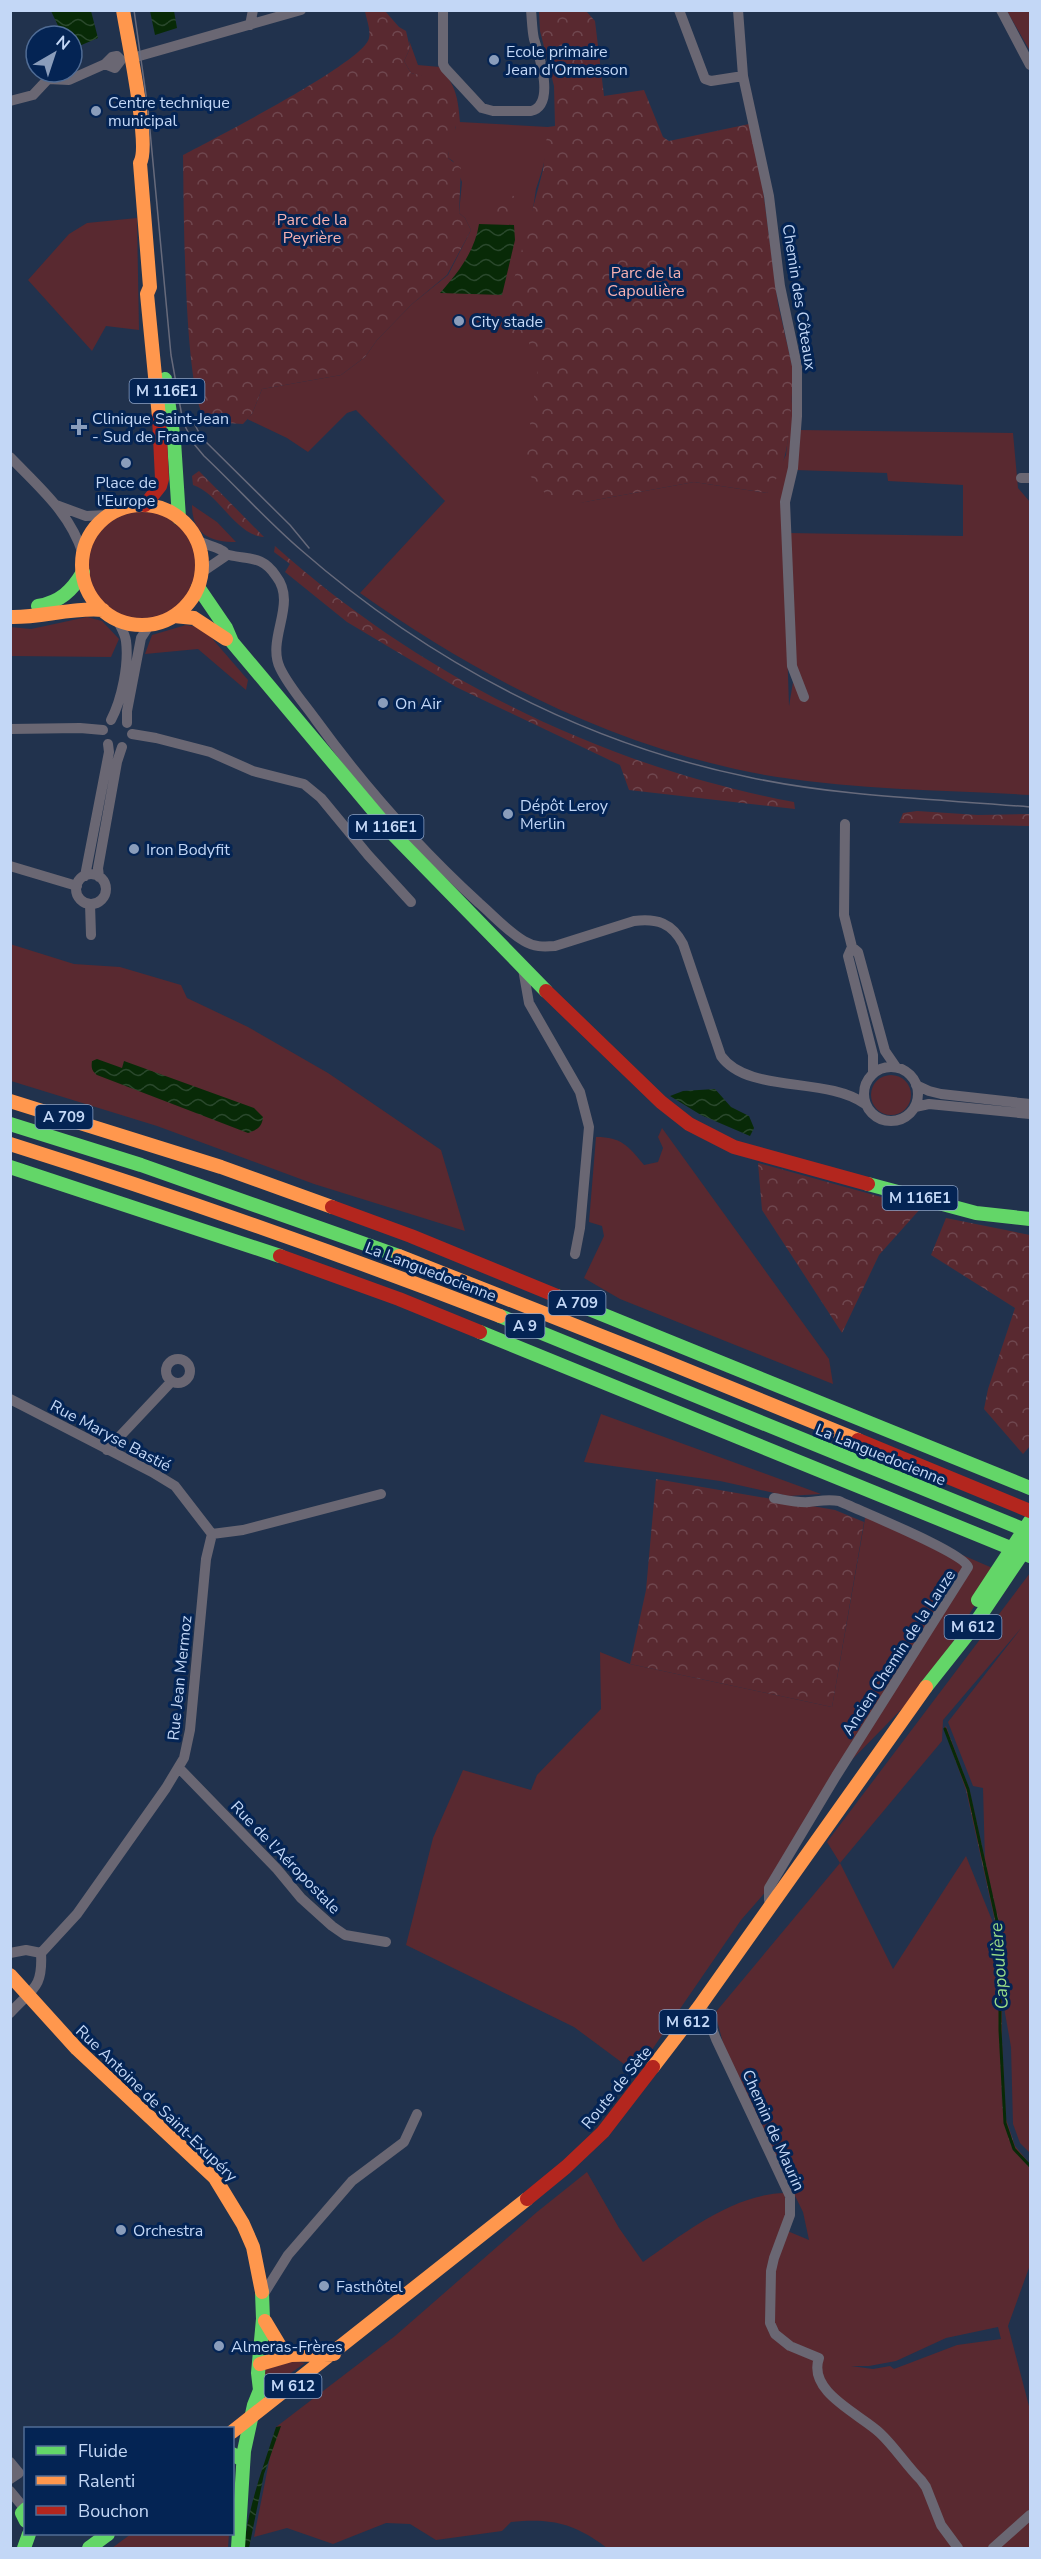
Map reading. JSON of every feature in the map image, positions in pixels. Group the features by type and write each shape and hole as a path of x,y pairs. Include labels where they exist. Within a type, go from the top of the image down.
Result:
{"main road":[{"name":"M 116E1","path":"114,10 128,59 143,133 144,157 140,163 150,287 147,294 179,518"},
{"name":"M 116E1","path":"123,10 135,159 140,163"},
{"name":"M 116E1","path":"128,59 136,118 143,133"},
{"name":"M 116E1","path":"145,505 160,486 168,440"},
{"path":"145,505 169,511 179,518 196,540 202,561 201,572 198,587 192,598 174,615 150,624 128,623 103,610 93,599 83,572 83,554 92,532 108,515 126,507 145,505"},
{"path":"10,609 49,605 59,601 73,588 83,572"},
{"name":"M 116E1","path":"198,587 209,607 229,632 232,642 371,810 523,969 661,1102 690,1124 734,1147 976,1213 1030,1219"},
{"path":"10,617 46,616 72,609 103,610"},
{"name":"M 116E1","path":"174,615 203,622 221,638 232,642"},
{"path":"10,1094 118,1134"},
{"name":"A 709","path":"10,1101 263,1182 422,1240 1030,1488"},
{"name":"La Languedocienne","path":"10,1124 222,1191 388,1250 1030,1511"},
{"name":"La Languedocienne","path":"10,1144 225,1212 396,1274 1030,1532"},
{"path":"10,1167 132,1204 346,1279 525,1349 1030,1556"},
{"path":"10,1179 171,1229 346,1279"},
{"name":"Route de Sète","path":"1003,1572 1030,1521"},
{"name":"Route de Sète","path":"234,2431 253,2411 334,2354 584,2151 633,2096 699,2007 934,1676 960,1629 1003,1572 1030,1542"},
{"name":"Rue Antoine de Saint-Exupéry","path":"10,1976 77,2049 215,2178 230,2197 251,2238 262,2274 265,2321 258,2399 238,2457 238,2548"},
{"path":"265,2321 280,2346 291,2355"},
{"path":"259,2369 291,2355 334,2354"},
{"path":"89,2548 107,2535"}],"street":[{"path":"250,25 253,10"},
{"path":"10,101 33,95 48,79 69,80 105,64 115,68 128,59 301,10"},
{"path":"444,10 443,64 445,68 482,108 509,111 537,109 541,104 544,83 542,57 534,37 531,10"},
{"path":"680,10 705,79 711,81 743,76"},
{"name":"Chemin des Côteaux","path":"738,10 743,76 770,196 780,286 797,366 793,468 785,502 792,666 804,697"},
{"path":"1001,10 1030,65"},
{"path":"10,457 56,505 76,533 83,554"},
{"path":"56,505 86,516 108,515"},
{"path":"196,540 209,547 221,549 226,555"},
{"path":"201,572 226,555 257,559 272,570 280,581 284,603 276,647 278,661 289,683 332,742 389,812 458,883 514,934 534,945 544,947 555,946 634,921 647,919 669,926 683,945 720,1052 726,1062 745,1075 842,1092 865,1104 877,1118 892,1122 906,1117 915,1107 918,1096 916,1085 908,1073 896,1067 885,1051 858,952 852,947 844,915 845,824"},
{"path":"117,619 126,641 125,662 116,710 103,730 109,752 85,876 77,886 78,896 90,904 99,902 105,894 105,884 99,877 98,868 117,762 122,747 129,741 132,734 127,723 127,711 141,638 150,624"},
{"path":"111,720 120,719 127,723"},
{"path":"10,729 103,730"},
{"path":"132,734 203,750 253,771 304,784 321,798 411,902"},
{"path":"108,744 122,747"},
{"path":"10,866 77,886"},
{"path":"85,876 99,877"},
{"path":"90,904 91,935"},
{"path":"852,947 848,956 873,1055 873,1073"},
{"path":"523,969 529,1003 580,1092 589,1127 580,1228 575,1254"},
{"path":"865,1104 864,1086 873,1073 884,1068 896,1067"},
{"path":"916,1085 941,1094 1030,1104"},
{"path":"842,1092 864,1086"},
{"path":"915,1107 929,1104 1030,1114"},
{"path":"107,1450 171,1382"},
{"name":"Rue Maryse Bastié","path":"10,1399 175,1486 212,1534"},
{"path":"212,1534 243,1530 381,1494"},
{"name":"Ancien Chemin de la Lauze","path":"773,1904 769,1900 769,1888 836,1776 968,1567 963,1559 932,1543 839,1501 827,1498 810,1502 774,1498"},
{"name":"Rue Jean Mermoz","path":"41,1953 77,1914 179,1768 187,1750 206,1559 212,1534"},
{"name":"Rue de l'Aéropostale","path":"179,1768 277,1869 301,1898 332,1926 345,1935 386,1942"},
{"path":"10,1953 26,1950 41,1953 42,1970 40,1982 10,2013"},
{"name":"Chemin de Maurin","path":"699,2007 706,2013 790,2196 790,2215 771,2271 770,2323 776,2334 790,2346 819,2358 817,2376 836,2401 881,2434 921,2480 941,2525 958,2548"},
{"path":"263,2295 288,2255 352,2181 404,2142 417,2114"},
{"path":"10,2462 19,2473 10,2479"},
{"path":"10,2491 24,2511"},
{"path":"993,2548 1030,2515"}],"green space":[{"name":"Parc de la Peyrière","path":"365,11 385,11 399,27 406,31 410,48 404,61 411,73 444,80 450,90 456,119 448,158 461,168 459,213 465,218 471,230 447,275 412,304 377,340 365,357 341,375 262,389 252,414 243,424 208,422 200,407 189,341 183,155 316,82 361,49 369,38"},
{"name":"Parc de la Capoulière","path":"539,11 586,11 595,21 604,96 644,90 663,137 669,141 749,124 762,182 778,304 797,387 792,394 789,433 784,458 775,482 767,493 694,482 579,503 550,499 526,471 525,460 540,354 530,350 528,335 508,334 508,302 543,170 548,127 555,126 554,86 540,31"},
{"path":"1007,11 1030,11 1030,51"},
{"path":"409,40 418,65 440,67 450,80 457,99 460,122 548,127 546,151 536,189 518,308 694,478 579,503 694,482 767,493 786,455 792,394 794,415 785,583 789,706 796,664 789,533 963,536 963,485 888,481 887,473 795,470 800,430 1013,433 1018,488 1030,502 1030,795 871,787 808,781 721,766 665,750 558,709 506,683 407,625 360,593 445,501 356,410 347,413 308,452 287,438 247,419 252,414 262,389 341,375 365,357 377,340 412,304 448,275 471,230 465,218 459,213 462,182 453,161 448,158 449,143 456,127 426,77 411,73 404,61 410,48"},
{"path":"495,193 514,196 510,219 489,218"},
{"path":"137,218 139,330 106,326 92,351 28,280 69,234 87,223"},
{"path":"199,471 264,537 254,535 244,529 211,496 193,485 192,476"},
{"path":"192,505 217,522 236,542 218,540 204,534 195,523"},
{"name":"Place de l'Europe","path":"142,511 163,515 180,527 192,544 196,565 192,586 180,603 163,615 142,619 121,615 104,603 92,586 88,565 92,544 104,527 121,515"},
{"path":"275,546 331,593 390,636 452,675 517,709 584,739 652,765 723,786 794,802 795,809 629,790 620,765 456,687 347,622 285,572 290,564 274,552"},
{"path":"87,617 102,621 119,639 111,657 11,656 10,627 31,629"},
{"path":"186,625 203,628 248,680 246,690 198,649 145,654 152,635"},
{"path":"917,811 978,815 1030,814 1030,826 899,823 903,813"},
{"path":"10,944 74,964 120,967 181,985 187,998 248,1027 328,1073 441,1150 465,1231 314,1184 157,1126 11,1081"},
{"path":"891,1075 905,1081 911,1095 905,1109 891,1115 877,1109 871,1095 877,1081"},
{"path":"662,1128 829,1359 833,1384 620,1299 584,1278 604,1236 602,1226 589,1222 596,1137 605,1137 624,1144 644,1165 658,1162 663,1148 658,1137"},
{"path":"758,1163 921,1208 879,1255 842,1333 762,1210"},
{"path":"946,1218 1030,1235 1030,1446 1023,1454 984,1409 988,1389 1015,1308 931,1255"},
{"path":"601,1414 821,1494 788,1496 720,1481 584,1462"},
{"path":"656,1479 835,1510 864,1522 832,1707 630,1664 646,1590"},
{"path":"866,1513 997,1570 934,1676 836,1776 769,1888 741,1920 636,2073 574,2027 406,1945 433,1838 463,1770 531,1790 537,1775 601,1709 600,1652 630,1664 832,1707"},
{"path":"1030,1573 1030,2153 1020,2143 1013,2124 1011,2047 1002,1996 1002,1935 985,1862 983,1788 973,1786 948,1722 1022,1627 943,1720 942,1741 840,1863 827,1842"},
{"path":"946,1726 969,1788 1002,1935 1002,2041 1006,2119 1015,2146 1030,2164 1030,2168 1012,2149 1003,2123 998,1935 966,1790 944,1728"},
{"path":"966,1856 998,1935 1002,2106 1012,2149 1030,2168 1030,2265 1008,2326 1030,2410 1030,2548 607,2548 573,2528 539,2521 511,2522 502,2531 436,2540 410,2524 386,2523 333,2544 287,2528 254,2537 276,2427 395,2336 537,2212 587,2172 619,2228 643,2262 710,2217 747,2200 766,2195 785,2193 785,2230 809,2240 803,2212 727,2058 715,2013 840,1863 893,1969","holes":["998,2327 1001,2339 957,2345 894,2369 890,2366 873,2369 851,2366 869,2366 896,2361 946,2338"]},
{"path":"294,2361 305,2363 264,2392 265,2369"},
{"path":"130,2535 229,2535 228,2548 112,2548"}],"water":[{"path":"51,11 91,11 98,38 84,44 84,24 57,24"},
{"path":"150,11 174,11 177,28 155,35"},
{"path":"479,224 514,225 515,240 502,295 440,293 465,261 474,243"},
{"path":"97,1059 122,1068 124,1061 254,1108 263,1117 262,1123 248,1133 97,1075 93,1071 92,1061"},
{"path":"715,1089 731,1107 749,1116 754,1128 750,1136 701,1115 670,1096 683,1091"},
{"path":"281,2426 264,2474 249,2548 244,2548 257,2487 276,2427"}],"waterway":[{"name":"Capoulière","path":"945,1729 968,1789 1000,1935 1000,2030 1005,2123 1014,2149 1030,2166"}],"tram line":[{"path":"134,10 148,109 171,355 183,422 194,444 204,456 288,539 401,628 454,662 567,720 626,743 686,762 783,784 854,793 1030,807"},
{"path":"188,412 202,438 290,525 309,548"}],"traffic: fast":[{"path":"165,379 174,441 179,518"},
{"path":"38,606 53,602 65,595 83,572"},
{"path":"198,587 226,628 232,642 394,835 546,991"},
{"path":"10,1124 141,1165 399,1256"},
{"path":"10,1167 280,1256"},
{"path":"868,1184 976,1213 1030,1219"},
{"path":"557,1296 1030,1488"},
{"path":"500,1316 1030,1532"},
{"path":"480,1332 1030,1556"},
{"path":"978,1600 1030,1521"},
{"path":"926,1687 968,1634 1030,1542"},
{"path":"238,2548 244,2451 254,2405 260,2390 258,2373 263,2319 262,2292"},
{"path":"234,2455 243,2460"},
{"path":"24,2511 22,2513 24,2517"},
{"path":"24,2548 29,2535"},
{"path":"89,2548 107,2535"}],"traffic: slow":[{"path":"123,10 143,136 143,153 140,163 150,287 147,294 159,417"},
{"path":"142,505 165,510 184,523 197,542 202,565 197,588 184,607 165,620 142,625 119,620 100,607 87,588 82,565 87,542 100,523 119,510 142,505"},
{"path":"10,617 91,609 103,610"},
{"path":"174,616 194,618 226,639"},
{"path":"10,1101 221,1167 332,1207"},
{"path":"10,1144 256,1226 500,1316"},
{"path":"399,1256 858,1440"},
{"path":"653,2067 699,2007 926,1687"},
{"path":"10,1975 77,2049 215,2178 243,2224 253,2247 262,2292"},
{"path":"234,2430 527,2199"},
{"path":"265,2321 280,2346 291,2355 334,2354"},
{"path":"260,2364 291,2355"}],"traffic: jam":[{"path":"145,505 160,486 162,479 159,417"},
{"path":"546,991 661,1102 689,1124 734,1147 868,1184"},
{"path":"332,1207 411,1236 557,1296"},
{"path":"280,1256 399,1299 480,1332"},
{"path":"858,1440 1030,1511"},
{"path":"527,2199 603,2132 653,2067"}],"place":[{"name":"Ecole primaire Jean d'Ormesson","path":"494,60"},
{"name":"Centre technique municipal","path":"96,111"},
{"name":"City stade","path":"459,321"},
{"name":"Clinique Saint-Jean - Sud de France","path":"79,427"},
{"name":"Place de l'Europe","path":"126,463"},
{"name":"On Air","path":"383,703"},
{"name":"Dépôt Leroy Merlin","path":"508,814"},
{"name":"Iron Bodyfit","path":"134,849"},
{"name":"Orchestra","path":"121,2230"},
{"name":"Fasthôtel","path":"324,2286"},
{"name":"Almeras-Frères","path":"219,2346"}]}
